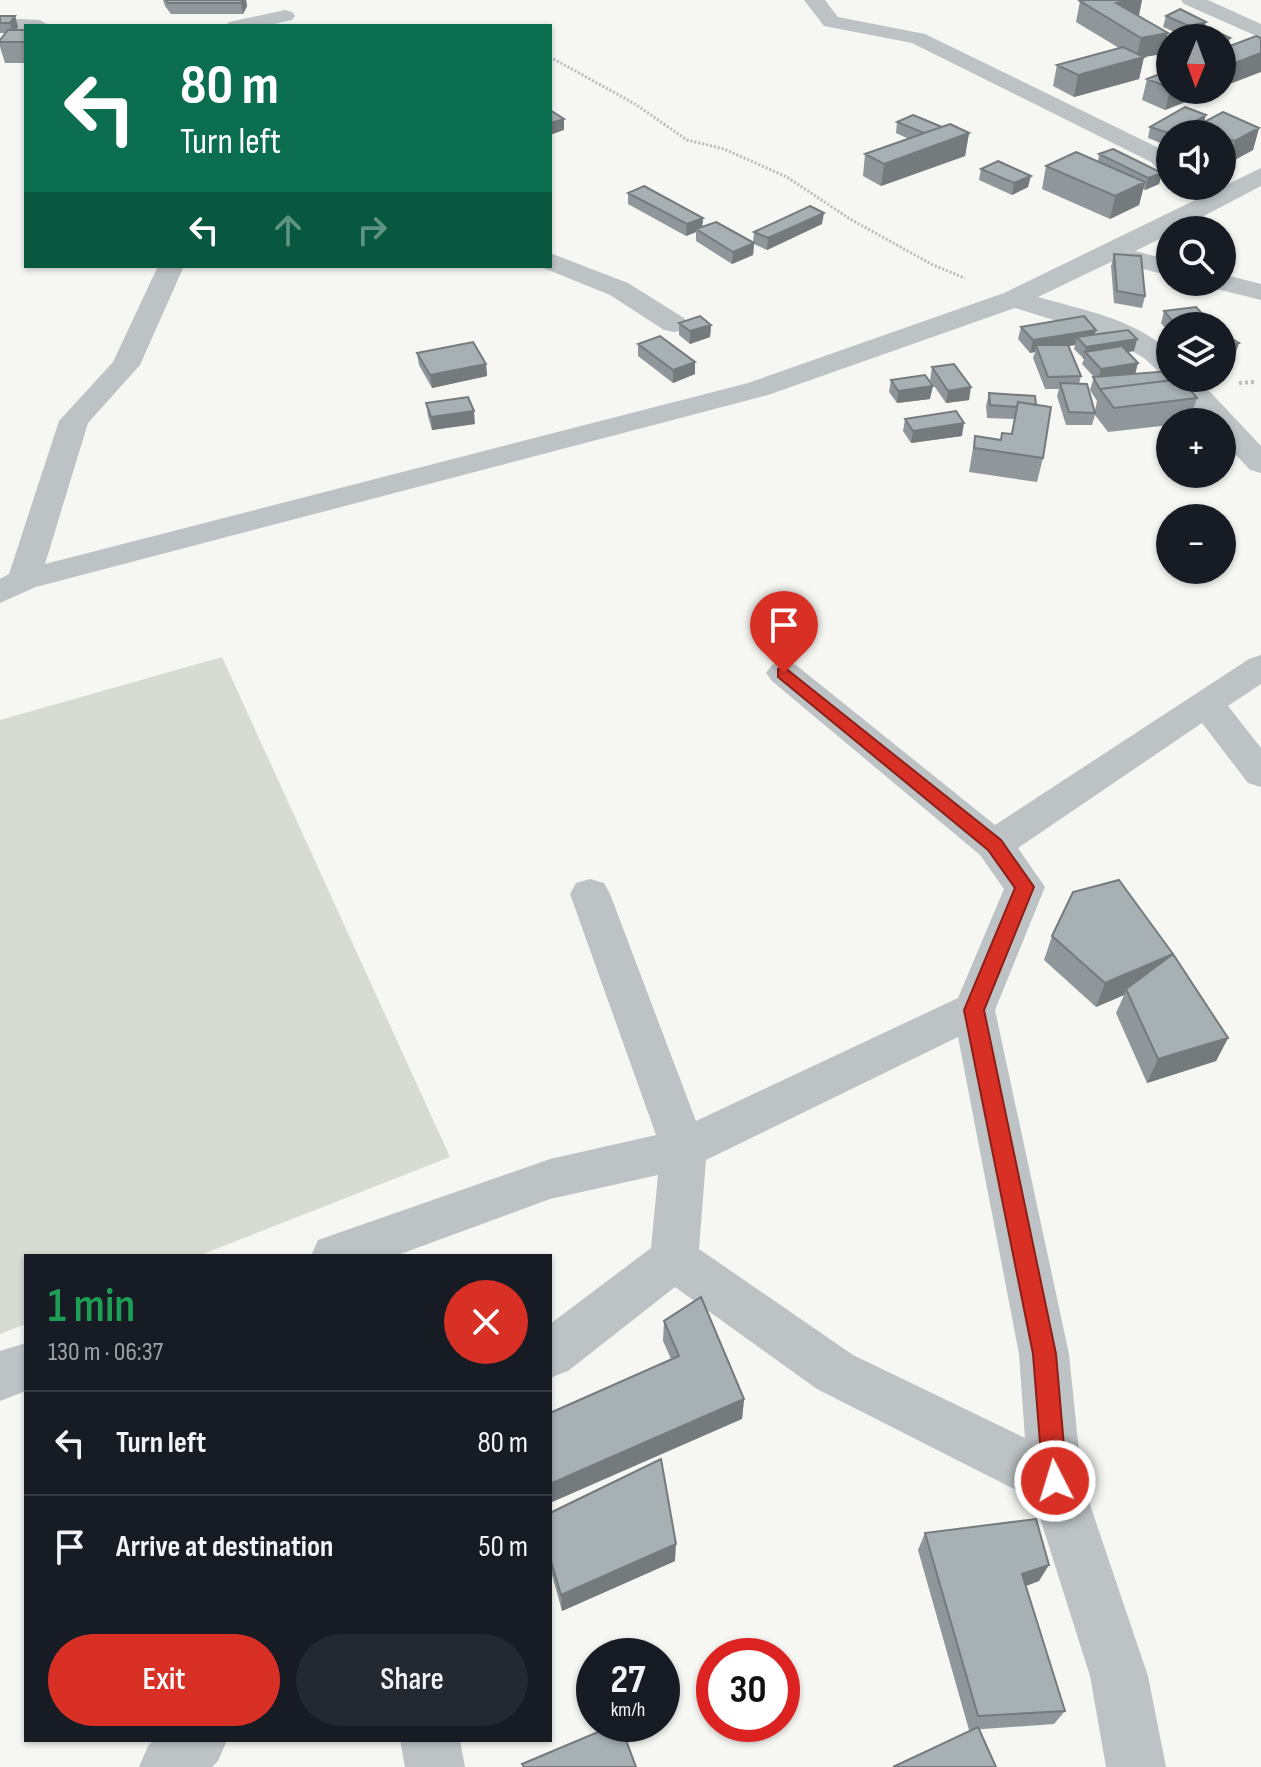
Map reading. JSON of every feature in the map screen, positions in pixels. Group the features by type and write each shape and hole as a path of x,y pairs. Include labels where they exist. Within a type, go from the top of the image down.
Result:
{"street":[{"path":"814,0 831,22 918,38 1156,156"},
{"path":"1191,0 1261,32"},
{"path":"246,24 286,16"},
{"path":"0,24 24,25"},
{"path":"1236,183 1261,175"},
{"path":"12,586 758,389 1014,299 1113,253 1190,200"},
{"path":"1113,253 1156,264"},
{"path":"552,262 619,289 674,324"},
{"path":"12,586 74,421 126,365 170,268"},
{"path":"1236,286 1261,292"},
{"path":"1014,299 1121,331 1156,352"},
{"path":"1194,392 1209,408"},
{"path":"1236,437 1261,464"},
{"path":"994,845 1261,667"},
{"path":"784,673 994,845 1025,887 974,1010 1044,1354 1055,1481 1119,1676 1136,1767"},
{"path":"1206,703 1261,774"},
{"path":"552,1352 674,1259 684,1149 590,894"},
{"path":"341,1254 550,1179 684,1149 974,1010"},
{"path":"674,1259 835,1372 1055,1481"},
{"path":"0,1376 24,1368"},
{"path":"169,1767 195,1742"},
{"path":"430,1742 435,1767"}],"path":[{"path":"552,58 635,104 687,140 724,149 787,177 850,219 933,265 1014,299"}],"shaded area":[{"path":"222,657 450,1157 203,1254 24,1254 24,1325 0,1334 0,720"}],"building":[{"path":"166,0 243,0 241,3 168,3"},
{"path":"1131,0 1116,3 1156,26 1156,35 1141,38 1080,1"},
{"path":"1180,9 1206,22 1184,24 1166,16"},
{"path":"0,16 15,16 10,23 0,23"},
{"path":"8,30 24,30 24,42 0,40"},
{"path":"1256,36 1261,38 1261,53 1236,63 1236,44"},
{"path":"1123,47 1144,57 1078,75 1057,65"},
{"path":"1185,107 1206,115 1197,120 1162,120"},
{"path":"552,111 564,119 552,122"},
{"path":"1223,112 1259,128 1236,140 1236,120 1208,120"},
{"path":"913,115 942,127 924,133 897,122"},
{"path":"950,124 969,133 884,164 865,154"},
{"path":"1113,149 1156,170 1156,175 1148,178 1099,154"},
{"path":"1076,152 1145,182 1115,196 1046,166"},
{"path":"998,161 1031,176 1014,183 981,169"},
{"path":"644,186 703,218 687,224 628,193"},
{"path":"810,206 824,213 768,238 754,232"},
{"path":"716,222 754,243 733,252 696,229"},
{"path":"1114,254 1141,256 1145,296 1117,291"},
{"path":"1196,307 1201,312 1165,312"},
{"path":"700,316 711,325 690,331 679,323"},
{"path":"1084,316 1096,330 1033,340 1021,327"},
{"path":"1128,330 1137,339 1086,347 1077,337"},
{"path":"660,336 695,362 673,370 638,344"},
{"path":"473,342 486,364 430,375 417,353"},
{"path":"1036,345 1068,345 1081,376 1048,377"},
{"path":"1122,346 1138,363 1101,369 1085,352"},
{"path":"954,364 971,387 948,391 932,367"},
{"path":"1156,372 1156,382 1101,391 1093,377"},
{"path":"925,375 933,386 898,391 891,380"},
{"path":"1156,382 1156,392 1192,392 1197,398 1114,408 1100,389"},
{"path":"1060,383 1087,384 1095,413 1069,412"},
{"path":"989,393 1035,396 1036,405 1018,402 1017,407 990,405"},
{"path":"468,397 474,411 431,417 426,403"},
{"path":"1018,402 1051,407 1043,458 974,448 975,436 1001,440 1002,433 1012,434"},
{"path":"956,411 964,423 913,431 905,419"},
{"path":"1119,880 1173,954 1105,983 1052,936 1073,892"},
{"path":"1173,954 1228,1038 1158,1059 1126,989"},
{"path":"701,1297 744,1399 552,1483 552,1412 679,1356 664,1321"},
{"path":"661,1459 676,1544 561,1595 552,1565 552,1512"},
{"path":"1036,1519 1049,1565 1022,1574 1065,1711 978,1716 925,1533"},
{"path":"978,1727 996,1767 893,1767"},
{"path":"576,1741 627,1742 636,1767 524,1767 522,1764"}],"route":[{"path":"784,673 994,845 1025,887 974,1010 1044,1354 1055,1481"}]}
